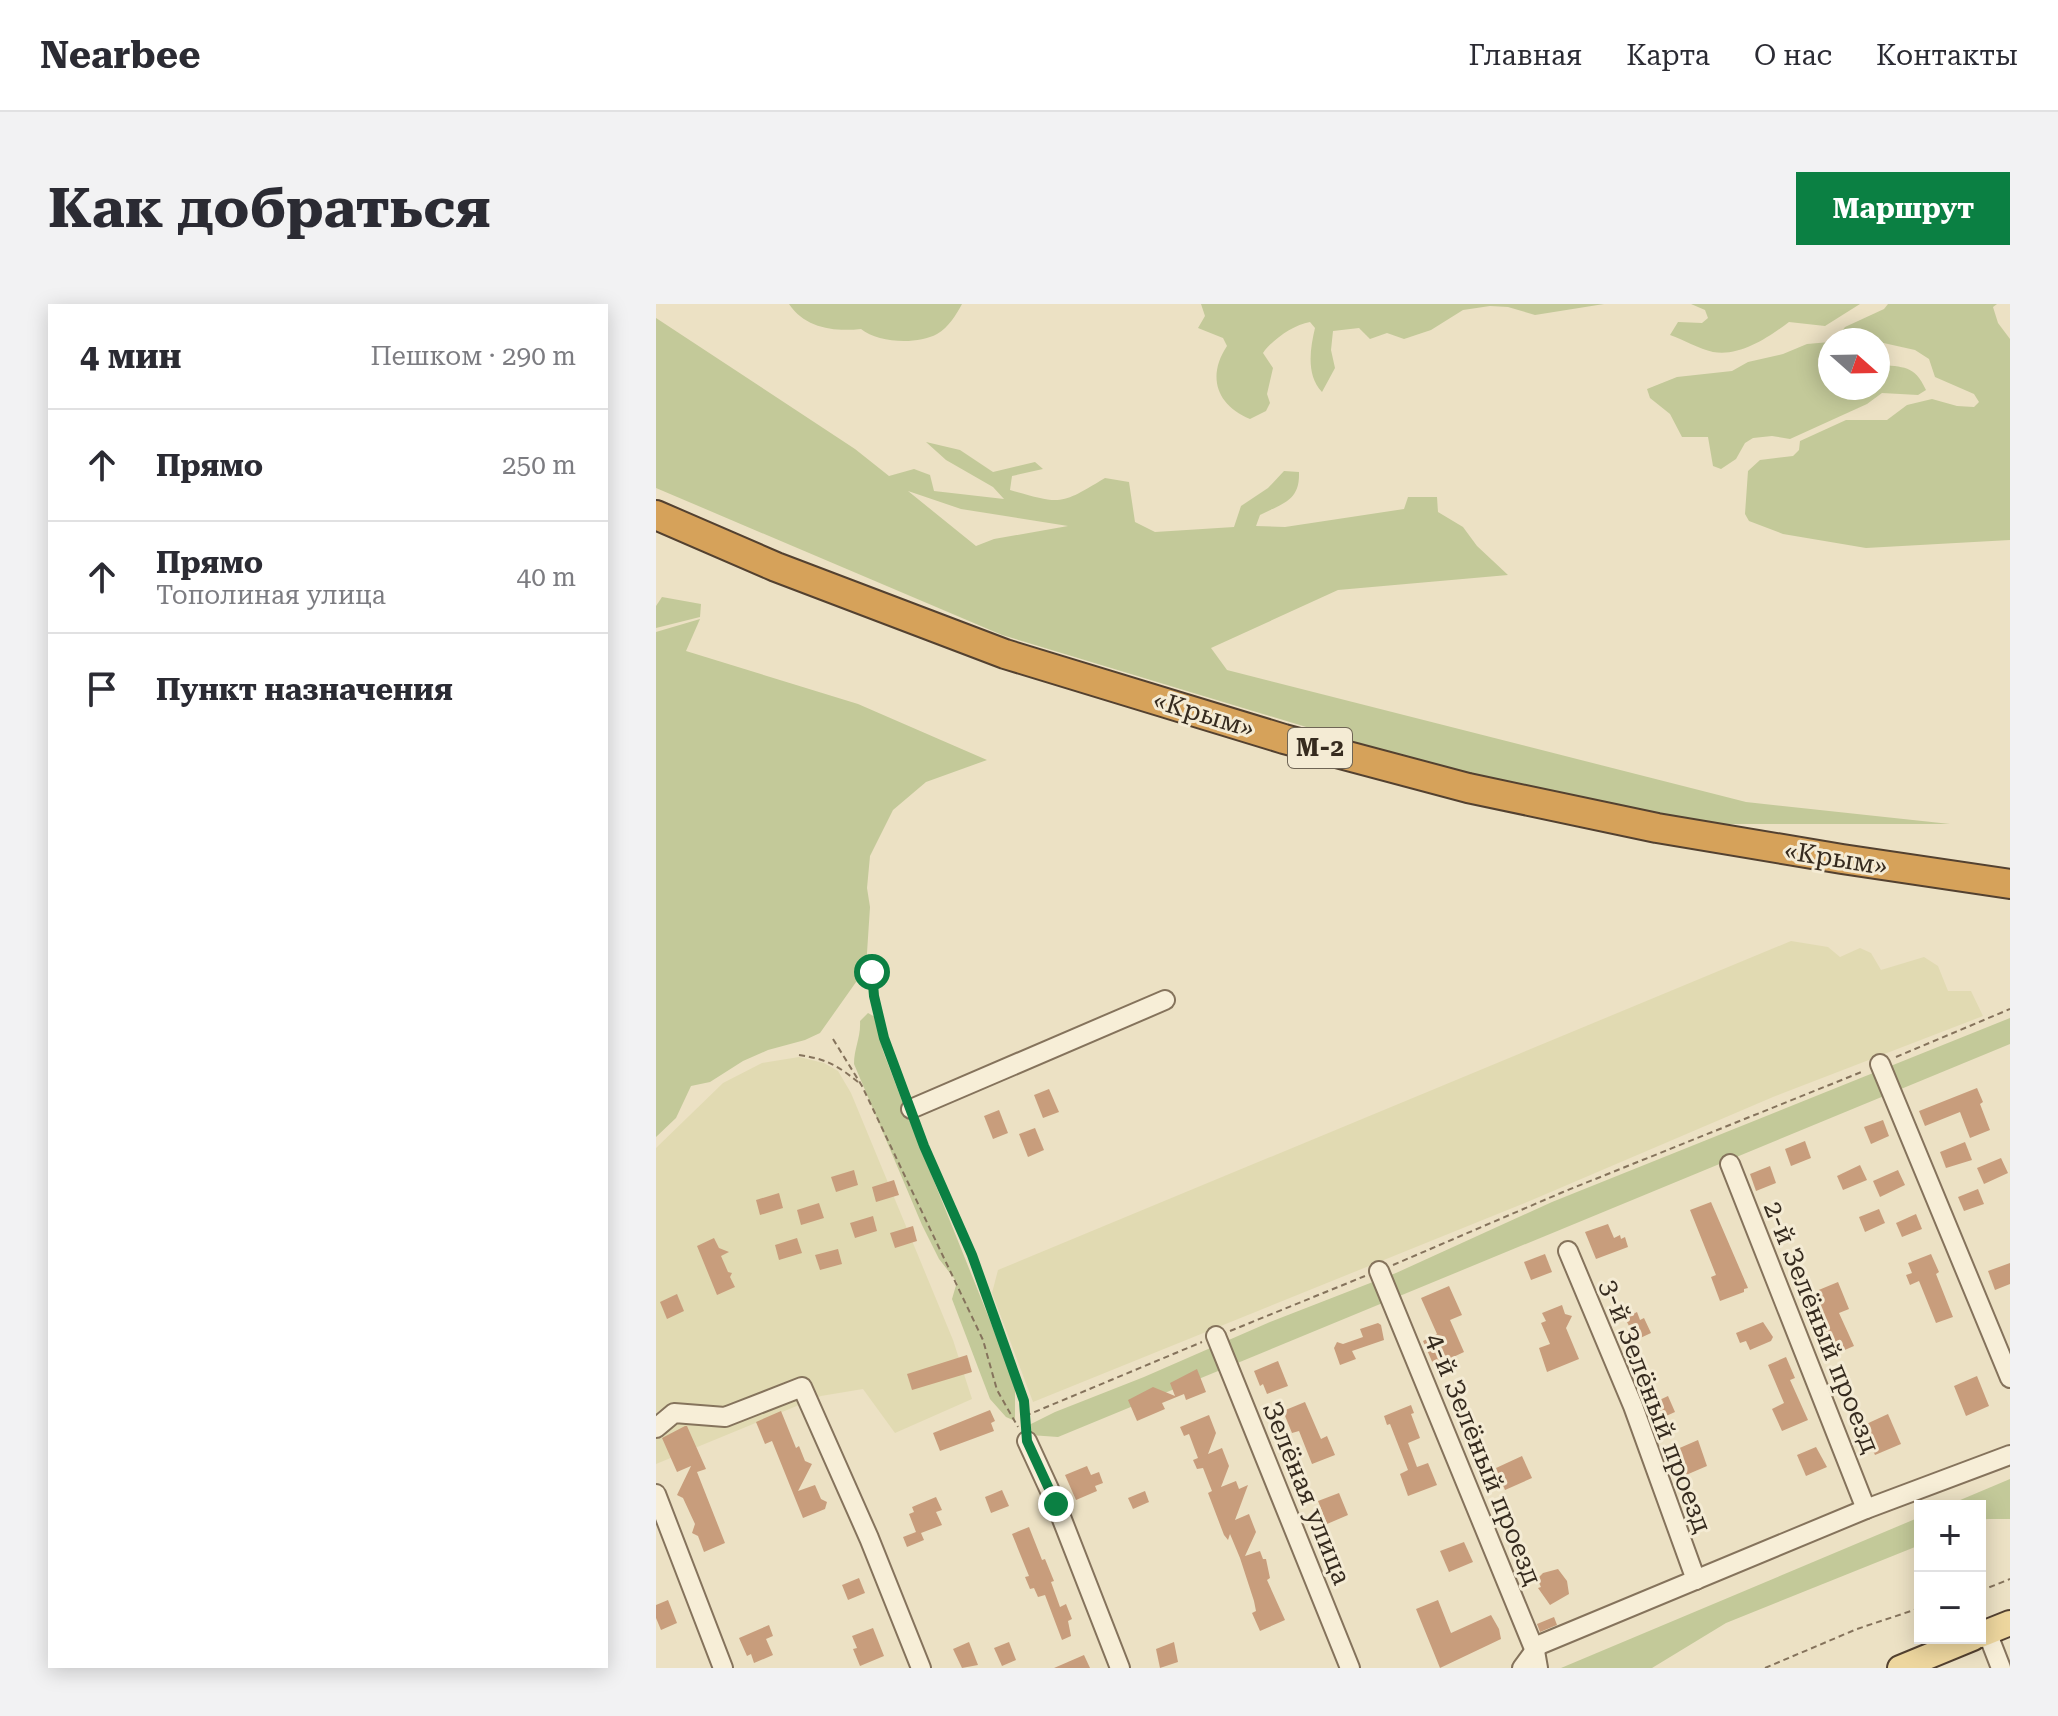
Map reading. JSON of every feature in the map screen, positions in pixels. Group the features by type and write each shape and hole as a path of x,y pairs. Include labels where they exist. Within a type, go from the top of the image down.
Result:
{"highway":[{"name":"«Крым»","path":"656,515 776,567 1005,654 1315,747 1468,788 1657,828 2010,884"},
{"path":"656,526 1001,664 1412,783 1711,846 2010,893"}],"main road":[{"path":"1986,1633 2010,1623"},
{"path":"1900,1668 1958,1644"}],"street":[{"path":"911,1109 1165,1000"},
{"path":"1880,1064 2010,1378"},
{"name":"2-й Зелёный проезд","path":"1730,1164 1866,1509"},
{"name":"3-й Зелёный проезд","path":"1568,1251 1633,1406 1696,1580"},
{"name":"4-й Зелёный проезд","path":"1379,1271 1536,1660"},
{"name":"Зелёная улица","path":"1216,1336 1350,1668"},
{"path":"656,1428 674,1413 725,1417 802,1387 921,1668"},
{"path":"1027,1441 1056,1504 1120,1668"},
{"path":"1522,1668 1536,1660 1539,1645 1866,1509 2010,1455"},
{"path":"656,1494 723,1668"},
{"path":"1986,1644 2001,1668"}],"path":[{"path":"872,972 884,1038 972,1255 1024,1401 1027,1441"},
{"path":"1025,1416 2010,1009"},
{"path":"833,1039 862,1086 983,1340 997,1390 1027,1441"},
{"path":"799,1055 824,1059 862,1086"},
{"path":"1986,1589 2010,1579"},
{"path":"1765,1668 1870,1623 1914,1610"}],"shaded area":[{"path":"1791,941 1828,947 1840,957 1860,948 1871,953 1881,970 1924,957 1938,966 1948,991 1971,991 1983,1016 1773,1097 1532,1200 1033,1402 992,1293 998,1270"},
{"path":"799,1057 824,1063 838,1071 851,1093 953,1340 972,1399 895,1433 863,1389 821,1396 656,1464 656,1148 723,1083 762,1063"}],"green space":[{"path":"789,304 962,304 952,320 937,334 909,341 887,340 861,329 821,327 803,318"},
{"path":"1201,304 1604,304 1535,315 1508,307 1463,310 1431,330 1404,339 1387,333 1370,339 1359,328 1333,331 1331,350 1335,368 1322,392 1311,370 1315,328 1310,322 1303,324 1284,334 1263,353 1273,368 1267,394 1270,403 1266,411 1250,419 1229,406 1218,388 1217,368 1227,346 1223,338 1198,328 1205,316"},
{"path":"1691,304 1860,304 1825,326 1789,322 1744,349 1723,353 1708,351 1670,335 1678,322 1702,323 1708,318 1705,310"},
{"path":"1888,304 1997,304 1993,307 1998,323 2010,339 2010,540 1866,548 1783,534 1749,521 1745,514 1748,471 1760,460 1793,456 1799,450 1800,441 1846,420 1887,420 1907,405 1932,399 1957,406 1974,407 1979,402 1974,394 1935,377 1929,359 1915,350 1890,344 1890,328 1844,328 1884,309"},
{"path":"656,318 855,449 889,476 914,469 930,475 934,491 1004,499 993,487 946,460 926,442 960,450 993,472 1035,462 1043,469 1012,476 1010,490 1050,500 1078,494 1105,478 1129,482 1135,522 1155,532 1234,527 1241,506 1268,488 1284,471 1299,472 1297,489 1283,504 1260,515 1256,526 1285,527 1404,509 1408,497 1437,497 1438,512 1463,527 1477,546 1508,575 1338,590 1211,648 1227,670 1746,802 1950,824 1668,824 1455,772 1002,635 656,488","holes":["908,491 961,509 1068,526 994,539 976,546"]},
{"path":"1818,343 1818,400 1872,400 1790,439 1772,436 1753,438 1745,443 1736,459 1721,469 1713,466 1708,437 1682,437 1670,414 1650,398 1647,389 1677,377 1732,371 1748,362 1783,354"},
{"path":"1890,366 1912,371 1917,376 1926,390 1918,395 1890,393"},
{"path":"662,597 701,604 700,617 656,628 656,606"},
{"path":"700,619 686,651 858,704 987,760 926,782 893,810 870,856 866,968 820,1033 768,1050 743,1061 710,1082 691,1086 676,1118 656,1137 656,632"},
{"path":"868,1013 875,1017 883,1051 905,1109 999,1343 1015,1389 1015,1421 1006,1417 990,1399 952,1299 957,1282 939,1259 922,1225 854,1064 860,1021"},
{"path":"2010,1018 2010,1044 1058,1437 1030,1435 1023,1428 1270,1322 1396,1273 1552,1202"},
{"path":"2010,1479 2010,1519 1986,1519 1986,1500 1960,1500"},
{"path":"1914,1520 1914,1547 1726,1623 1652,1668 1561,1668"}],"building":[{"path":"1977,1088 1990,1130 1970,1138 1960,1112 1925,1126 1919,1111"},
{"path":"1049,1089 1059,1112 1043,1118 1034,1095"},
{"path":"999,1110 1008,1133 993,1139 984,1116"},
{"path":"1883,1120 1889,1136 1871,1144 1864,1127"},
{"path":"1035,1128 1044,1150 1028,1157 1019,1134"},
{"path":"1805,1141 1811,1158 1791,1166 1785,1149"},
{"path":"1965,1142 1972,1160 1946,1168 1940,1152"},
{"path":"2001,1158 2008,1173 1984,1184 1977,1168"},
{"path":"1860,1165 1867,1180 1843,1190 1837,1176"},
{"path":"1770,1166 1776,1183 1756,1191 1750,1174"},
{"path":"854,1170 858,1185 836,1192 831,1177"},
{"path":"1898,1170 1905,1185 1880,1197 1873,1181"},
{"path":"894,1180 899,1195 876,1202 872,1187"},
{"path":"1978,1189 1984,1204 1964,1211 1958,1197"},
{"path":"779,1193 783,1208 760,1215 756,1200"},
{"path":"1711,1202 1748,1288 1720,1301 1711,1277 1716,1275 1690,1210"},
{"path":"819,1203 824,1218 801,1225 797,1210"},
{"path":"1879,1209 1885,1223 1865,1232 1859,1217"},
{"path":"1916,1214 1922,1229 1902,1237 1896,1223"},
{"path":"873,1216 877,1231 855,1238 850,1223"},
{"path":"1608,1224 1614,1238 1620,1235 1621,1239 1625,1237 1628,1247 1596,1259 1585,1232"},
{"path":"913,1226 917,1241 895,1248 890,1233"},
{"path":"714,1238 719,1248 729,1252 721,1256 728,1272 732,1273 730,1277 735,1287 717,1295 697,1246"},
{"path":"797,1238 802,1253 779,1260 775,1245"},
{"path":"838,1249 842,1264 820,1270 815,1255"},
{"path":"1545,1254 1552,1272 1531,1280 1524,1262"},
{"path":"1931,1254 1953,1317 1936,1323 1919,1281 1910,1285 1906,1275 1912,1273 1908,1263"},
{"path":"2010,1263 2010,1284 1995,1290 1988,1271"},
{"path":"1838,1282 1849,1309 1839,1313 1854,1346 1826,1358 1816,1335 1824,1331 1817,1312 1812,1314 1808,1304 1813,1302 1809,1294"},
{"path":"1449,1286 1462,1315 1450,1320 1464,1352 1434,1366 1423,1341 1437,1334 1421,1298"},
{"path":"677,1294 684,1311 667,1319 660,1302"},
{"path":"1562,1305 1565,1314 1572,1316 1566,1328 1579,1359 1547,1372 1539,1348 1550,1344 1541,1323 1546,1321 1542,1313"},
{"path":"1637,1312 1640,1320 1644,1318 1651,1333 1636,1340 1625,1318"},
{"path":"1763,1322 1773,1337 1771,1341 1750,1350 1746,1341 1740,1343 1736,1333"},
{"path":"1378,1323 1384,1340 1352,1351 1356,1359 1340,1365 1334,1348 1337,1342 1343,1344 1363,1337 1360,1329"},
{"path":"967,1355 972,1372 912,1390 907,1374"},
{"path":"1786,1357 1795,1378 1790,1380 1808,1420 1782,1431 1772,1409 1784,1403 1768,1365"},
{"path":"1278,1361 1288,1386 1267,1394 1254,1371"},
{"path":"1197,1369 1206,1392 1186,1400 1184,1394 1162,1403 1165,1409 1137,1421 1128,1400 1153,1387 1175,1396 1170,1383"},
{"path":"1977,1376 1989,1406 1966,1416 1954,1386"},
{"path":"1668,1396 1675,1412 1655,1421 1649,1405"},
{"path":"1305,1402 1321,1439 1327,1436 1335,1455 1312,1464 1299,1431 1292,1433 1283,1411"},
{"path":"1411,1405 1420,1438 1408,1443 1417,1467 1428,1463 1437,1485 1408,1496 1400,1474 1408,1470 1384,1416"},
{"path":"990,1410 995,1421 991,1423 994,1431 940,1451 933,1433"},
{"path":"781,1411 796,1448 799,1446 805,1461 812,1464 798,1491 815,1485 821,1499 827,1502 825,1509 803,1518 772,1441 765,1444 756,1422"},
{"path":"1888,1414 1901,1444 1875,1455 1862,1426"},
{"path":"1209,1415 1216,1433 1208,1454 1222,1448 1229,1466 1221,1487 1236,1481 1239,1489 1248,1485 1235,1520 1249,1514 1256,1532 1245,1556 1260,1551 1266,1559 1270,1578 1267,1580 1285,1620 1260,1631 1252,1613 1256,1611 1254,1601 1240,1558 1230,1534 1228,1540 1224,1535 1208,1493 1212,1491 1203,1468 1197,1469 1193,1460 1198,1458 1189,1434 1184,1436 1180,1427"},
{"path":"685,1426 706,1469 697,1472 725,1543 704,1552 698,1536 692,1533 695,1524 683,1498 677,1495 691,1466 677,1472 662,1438"},
{"path":"1698,1440 1707,1466 1686,1475 1675,1450"},
{"path":"1816,1447 1827,1467 1806,1476 1797,1455"},
{"path":"1522,1456 1532,1478 1505,1490 1496,1468"},
{"path":"1087,1466 1091,1475 1099,1472 1103,1483 1095,1486 1097,1491 1076,1500 1065,1475"},
{"path":"1002,1490 1009,1506 991,1513 985,1497"},
{"path":"1145,1491 1149,1502 1133,1509 1128,1498"},
{"path":"1339,1493 1348,1515 1327,1524 1318,1501"},
{"path":"936,1497 942,1510 936,1512 942,1525 921,1533 924,1540 907,1547 903,1537 916,1532 909,1514 914,1512 912,1507"},
{"path":"1029,1527 1054,1581 1051,1582 1060,1607 1066,1604 1072,1619 1068,1621 1071,1636 1062,1640 1045,1595 1038,1597 1034,1588 1030,1589 1025,1577 1029,1576 1012,1534"},
{"path":"1464,1542 1473,1562 1449,1572 1440,1551"},
{"path":"1558,1569 1567,1581 1569,1594 1550,1605 1538,1588 1541,1587 1537,1579 1543,1573"},
{"path":"859,1578 865,1593 848,1600 842,1585"},
{"path":"668,1600 677,1623 661,1630 656,1618 656,1605"},
{"path":"1438,1600 1451,1633 1491,1615 1501,1639 1440,1668 1416,1609"},
{"path":"1554,1617 1557,1625 1540,1632 1537,1624"},
{"path":"769,1625 773,1636 766,1639 773,1655 754,1663 751,1654 747,1656 739,1638"},
{"path":"873,1628 884,1656 860,1666 852,1636"},
{"path":"969,1642 978,1665 962,1668 953,1649"},
{"path":"1009,1642 1016,1660 1002,1666 994,1648"},
{"path":"1174,1642 1178,1662 1160,1668 1156,1649"},
{"path":"1084,1655 1090,1668 1054,1668"}],"route":[{"path":"872,972 884,1038 924,1146 972,1255 1024,1401 1027,1441 1056,1504"}]}
